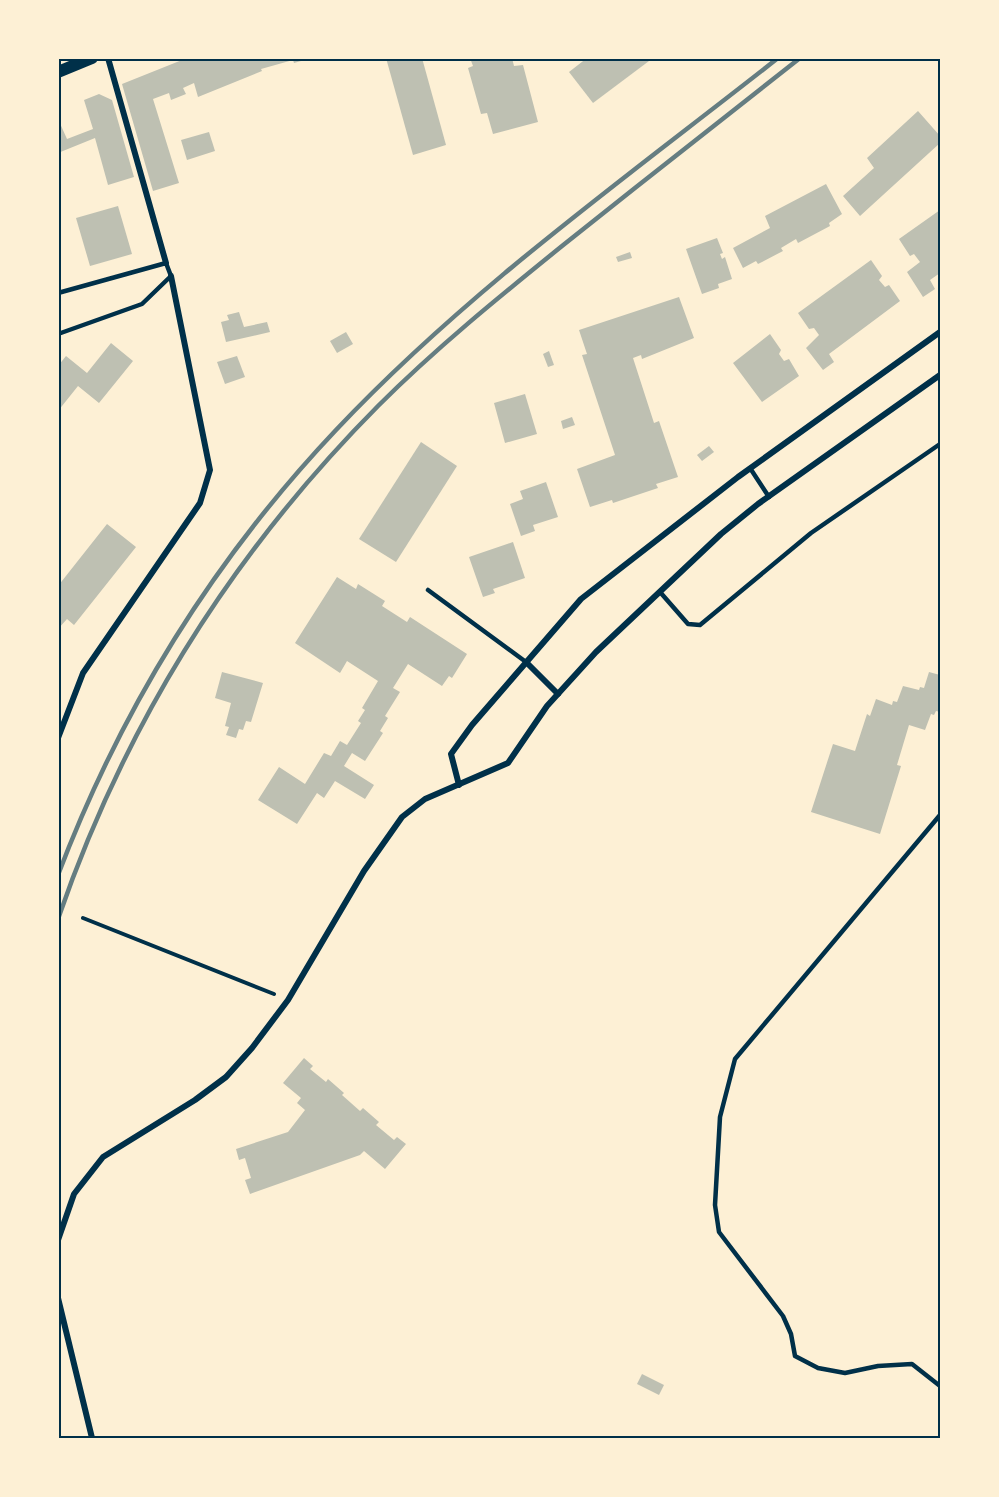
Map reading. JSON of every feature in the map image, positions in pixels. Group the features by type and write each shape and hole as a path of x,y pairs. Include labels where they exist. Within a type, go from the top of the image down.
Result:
{"main road":[{"path":"58,72 92,58"}],"street":[{"path":"108,58 166,263"},
{"path":"58,738 83,673 200,503 210,470 171,276"},
{"path":"459,785 451,754 581,599 750,468 940,332"},
{"path":"58,1240 74,1194 103,1157 123,1142 170,1117 226,1077 252,1048 288,1000 364,871 402,817 424,799 508,763 558,694 596,652 721,534 769,496 940,375"},
{"path":"526,662 558,694"},
{"path":"58,1298 92,1438"}],"lane":[{"path":"58,293 166,263 171,276 142,304 58,334"},
{"path":"660,592 688,624 700,625 811,533 940,444"},
{"path":"750,468 769,496"},
{"path":"428,590 526,662"},
{"path":"940,815 735,1059 720,1117 715,1205 719,1232 783,1316 791,1334 795,1356 818,1368 845,1373 878,1366 912,1364 940,1386"}],"path":[{"path":"83,918 288,1000"}],"building":[{"path":"187,58 308,59 294,63 293,60 261,69 262,71 198,97 194,83 183,88 186,94 171,100 169,93 153,99 179,183 153,191 122,84"},
{"path":"386,58 422,58 446,145 413,155"},
{"path":"470,58 512,58 514,66 523,65 538,122 493,134 487,113 481,114 468,68 473,66"},
{"path":"587,58 653,58 593,103 569,72"},
{"path":"99,94 112,100 134,177 108,185 95,138 58,153 58,119 67,139 93,129 84,100"},
{"path":"918,111 940,136 940,143 860,216 843,196 874,168 867,158"},
{"path":"209,132 215,151 187,160 181,140"},
{"path":"826,184 842,214 829,223 830,226 798,243 796,239 781,248 783,251 758,264 756,261 743,268 733,248 770,228 765,216"},
{"path":"118,206 132,254 90,266 76,218"},
{"path":"940,210 940,273 930,280 935,289 923,297 907,272 920,262 914,254 910,256 899,239"},
{"path":"717,238 723,253 720,254 722,259 725,257 732,279 718,284 719,288 702,294 686,249"},
{"path":"630,252 632,258 618,262 616,257"},
{"path":"871,260 882,276 879,280 885,287 889,285 900,301 829,354 834,362 823,370 806,348 819,335 814,328 809,329 798,313"},
{"path":"679,297 694,338 642,359 641,355 633,358 654,423 659,421 678,477 656,484 658,488 613,503 612,500 590,507 577,469 615,455 582,355 587,354 579,330"},
{"path":"239,312 244,327 267,322 270,332 226,342 221,322 229,320 227,315"},
{"path":"346,332 353,344 337,353 330,341"},
{"path":"770,334 781,350 779,354 784,361 789,359 799,376 762,402 733,363"},
{"path":"111,343 133,361 99,403 78,386 58,411 58,366 66,356 87,373"},
{"path":"549,351 554,365 548,367 543,354"},
{"path":"237,356 245,377 225,384 217,362"},
{"path":"525,394 537,434 505,443 494,403"},
{"path":"572,417 575,425 563,429 561,421"},
{"path":"421,442 457,466 396,562 359,539"},
{"path":"709,446 714,452 702,461 697,455"},
{"path":"546,482 558,517 533,525 535,531 521,536 510,504 523,499 520,491"},
{"path":"107,524 136,547 74,625 67,619 58,629 58,586"},
{"path":"513,542 525,578 493,589 495,593 483,597 469,557"},
{"path":"337,577 356,589 358,584 385,601 382,606 407,622 410,617 467,654 452,678 449,676 442,686 408,664 393,688 400,692 385,716 388,718 380,731 383,733 365,761 352,753 344,766 374,785 365,799 335,781 324,798 317,793 297,824 258,800 279,767 305,784 324,753 331,756 340,741 347,745 361,723 358,721 365,710 362,708 378,681 347,661 340,673 295,643"},
{"path":"222,672 263,683 251,722 246,721 243,730 239,729 236,738 226,735 229,727 225,726 231,703 215,698"},
{"path":"929,672 940,675 940,712 936,711 934,715 931,714 925,730 909,725 897,765 901,766 880,834 811,812 833,744 855,751 867,714 870,716 876,699 892,705 893,701 897,702 903,686 919,690 920,687 924,688"},
{"path":"304,1058 313,1066 310,1069 326,1082 328,1079 360,1111 363,1108 379,1122 376,1125 394,1140 397,1137 406,1144 385,1169 364,1151 360,1155 250,1194 245,1180 251,1178 245,1158 239,1160 236,1149 288,1132 305,1110 297,1103 301,1098 283,1083"},
{"path":"642,1374 664,1385 659,1395 637,1384"}],"railway":[{"path":"58,875 83,814 141,695 211,584 292,479 336,430 387,379 494,282 778,58"},
{"path":"58,919 85,847 150,709 189,644 231,581 276,520 325,462 378,406 468,323 800,58"}]}
